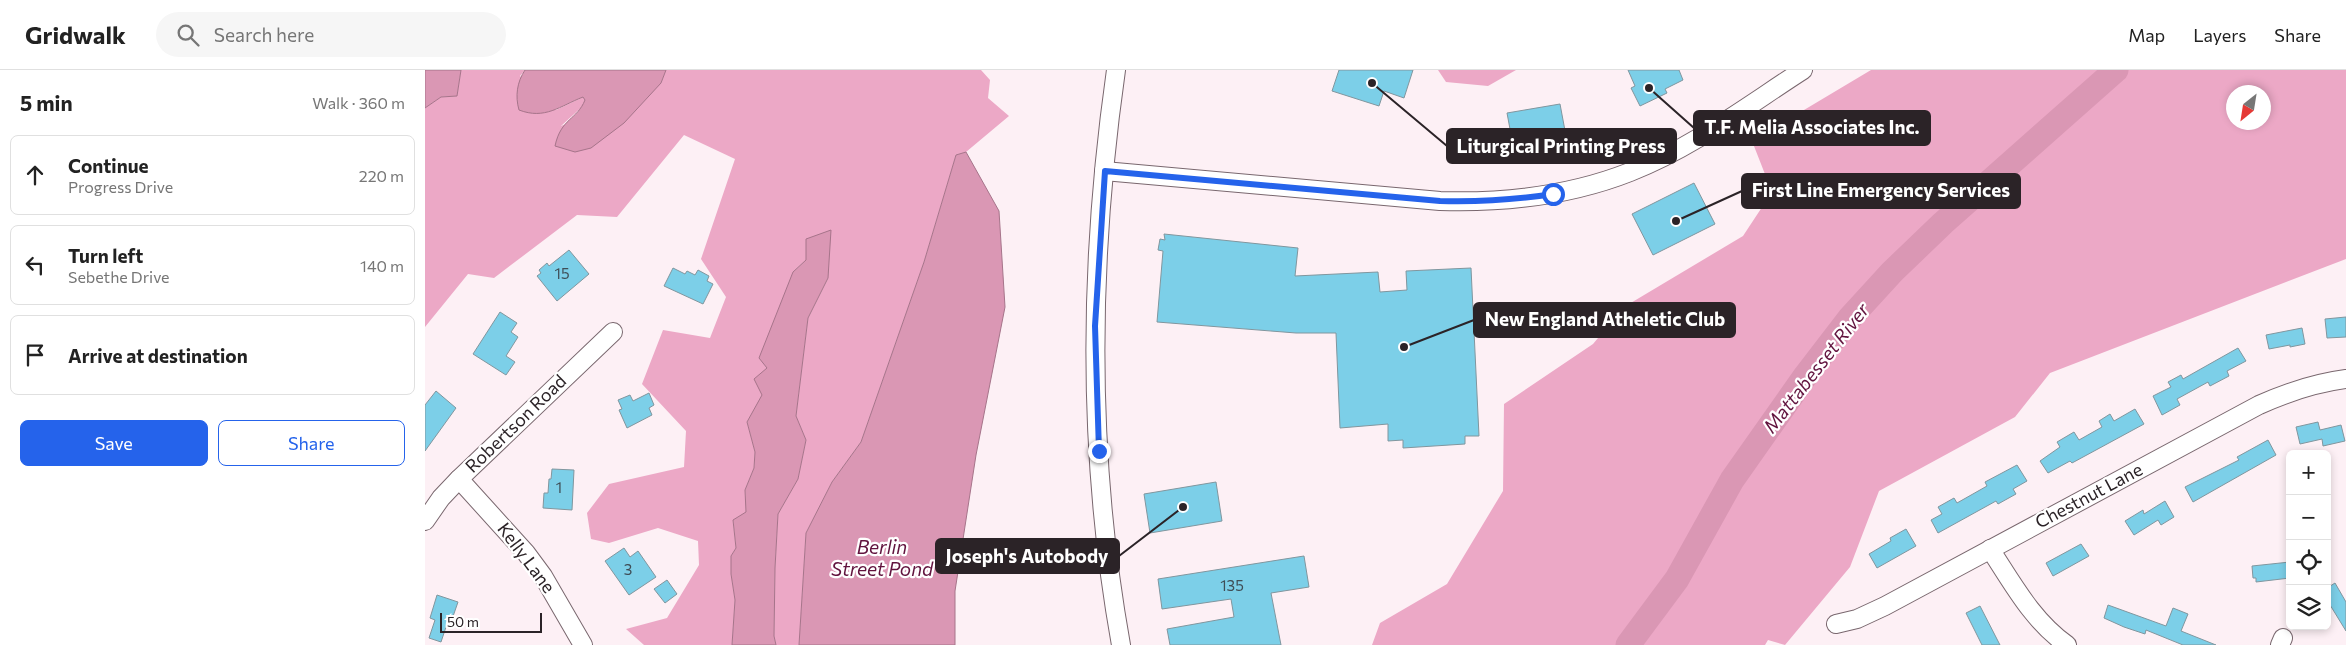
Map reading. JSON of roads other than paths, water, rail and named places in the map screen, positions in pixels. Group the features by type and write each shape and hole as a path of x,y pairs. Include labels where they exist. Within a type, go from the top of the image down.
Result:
{"street":[{"path":"1116,70 1105,171 1095,326 1096,392 1104,521 1121,645"},
{"path":"1105,171 1440,201 1516,200 1592,185 1630,172 1699,138 1803,70"},
{"name":"Robertson Road","path":"425,521 441,498 459,479 613,332"},
{"name":"Chestnut Lane","path":"1836,624 1857,619 1885,606 2259,405 2291,390 2322,382 2346,379"},
{"name":"Kelly Lane","path":"459,479 526,553 543,576 583,645"},
{"path":"1990,549 2034,616 2049,632 2067,645"}],"water":[{"path":"425,70 461,70 457,96 441,97 425,108"},
{"path":"525,70 666,70 661,83 624,123 591,148 575,152 555,146 561,130 582,107 585,100 583,97 545,113 528,113 519,110 517,89"},
{"name":"Berlin Street Pond","path":"966,152 999,211 1005,307 976,455 955,591 955,645 799,645 806,533 832,482 861,442 924,262 956,155"},
{"path":"831,230 828,278 808,318 796,416 806,440 798,479 778,514 775,568 774,636 776,645 732,645 735,600 731,574 731,556 736,548 733,520 746,512 745,490 754,468 755,452 747,422 762,395 754,379 767,368 759,358 793,272 806,260 806,239"}],"waterway":[{"name":"Mattabesset River","path":"1628,645 1677,579 1732,480 1806,375 1849,319 1892,272 1943,223 2116,70"}],"place":[{"name":"Liturgical Printing Press","path":"1372,83"},
{"name":"T.F. Melia Associates Inc.","path":"1649,88"},
{"name":"First Line Emergency Services","path":"1676,221"},
{"name":"New England Atheletic Club","path":"1404,347"},
{"name":"Joseph's Autobody","path":"1183,507"}]}
